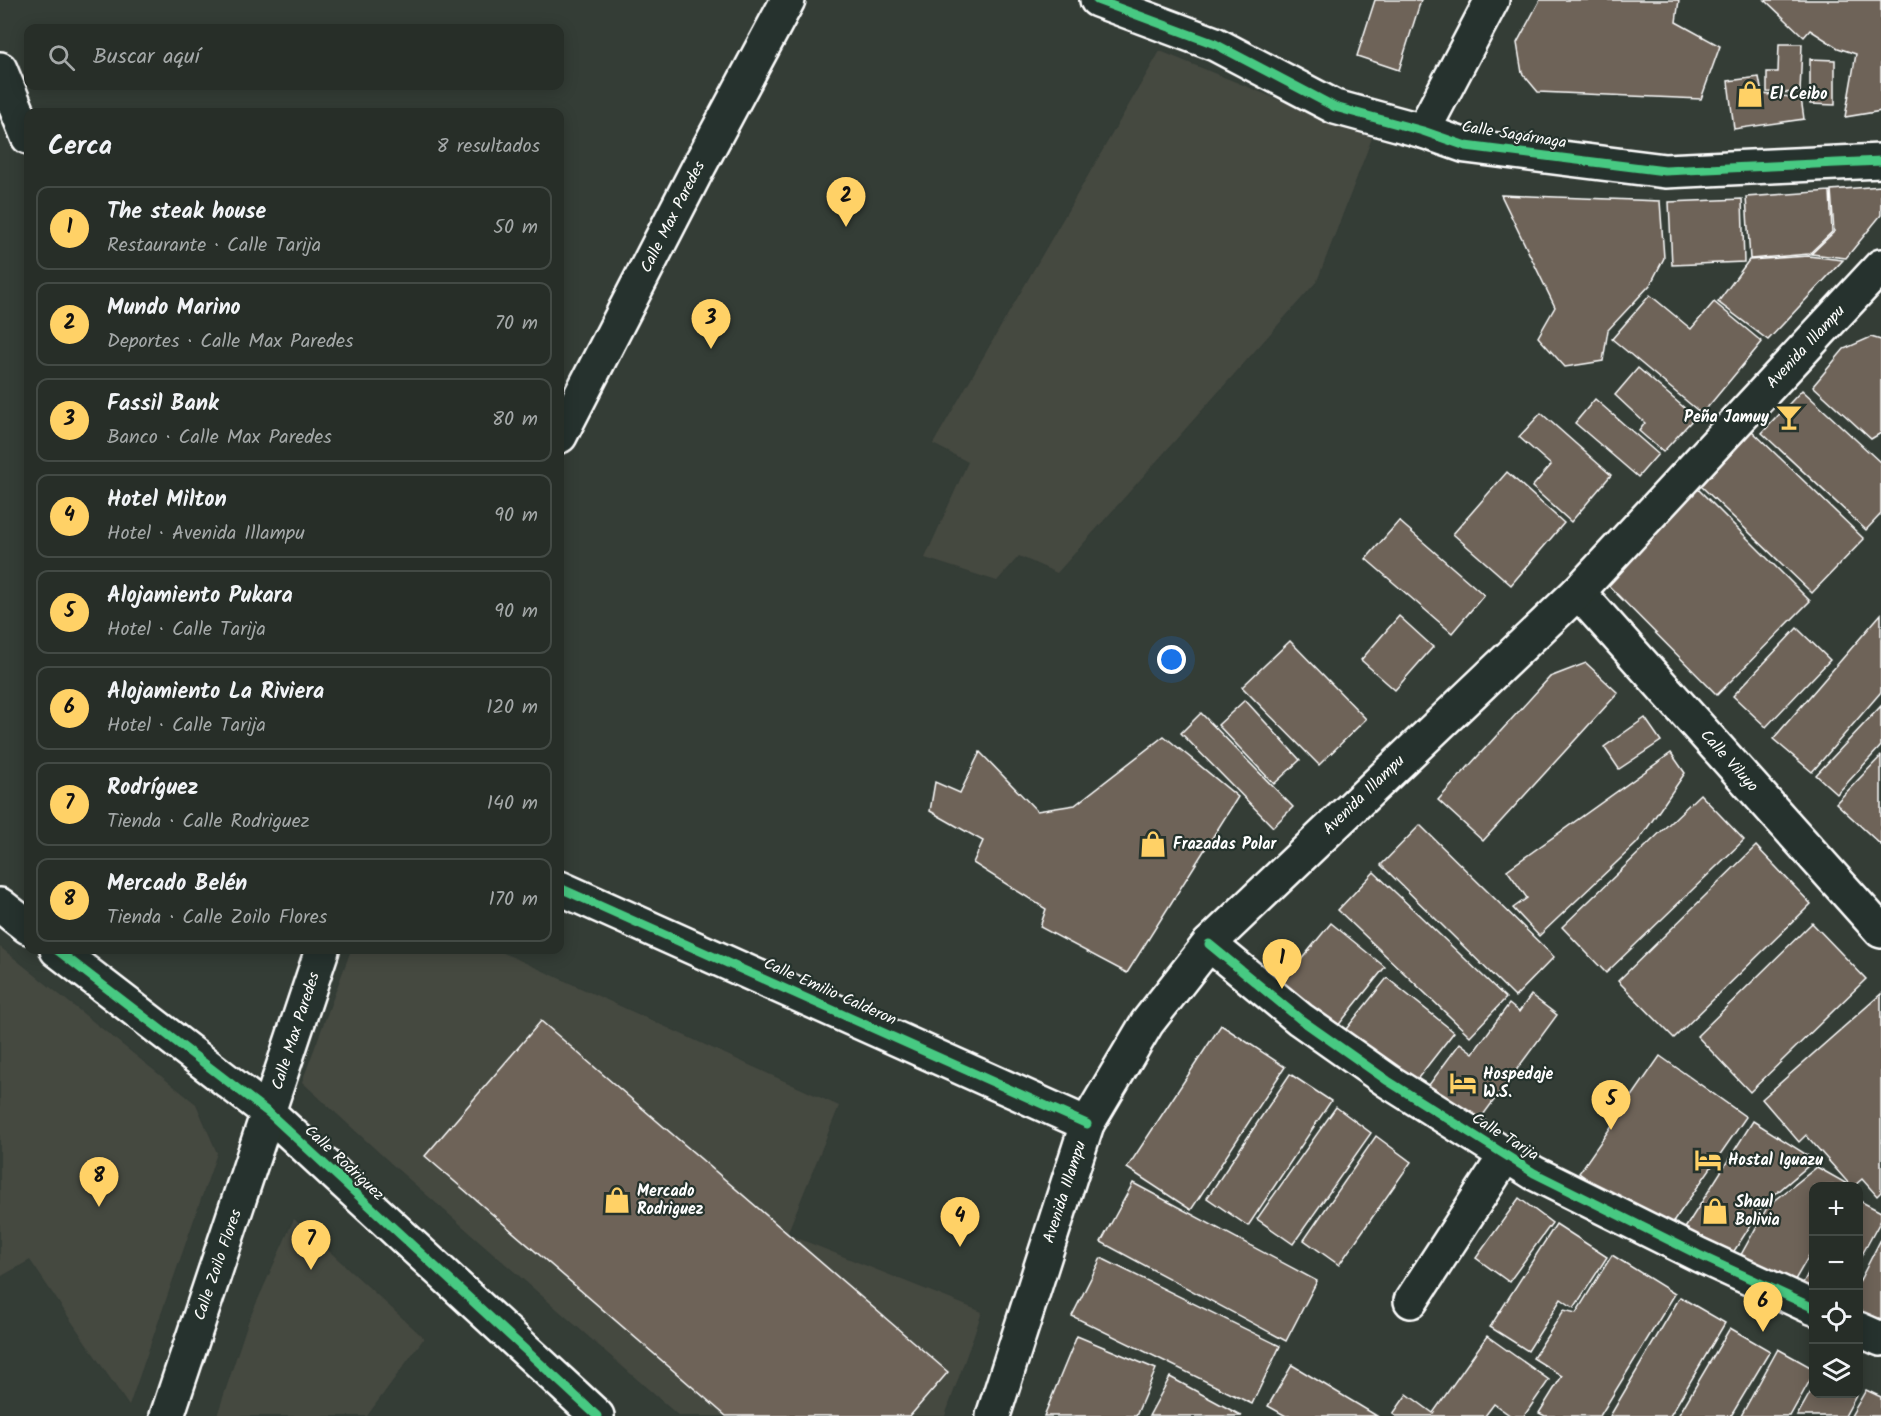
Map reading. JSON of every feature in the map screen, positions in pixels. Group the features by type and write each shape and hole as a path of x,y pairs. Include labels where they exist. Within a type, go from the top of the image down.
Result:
{"street":[{"name":"Calle Max Paredes","path":"564,428 697,170 789,0"},
{"name":"Calle Sagárnaga","path":"1097,0 1215,44 1335,107 1423,131 1466,146 1665,171 1881,160"},
{"path":"1423,131 1492,0"},
{"path":"0,69 24,126"},
{"name":"Avenida Illampu","path":"993,1416 1088,1124 1147,1023 1209,944 1578,592 1881,266"},
{"name":"Calle Viluyo","path":"1578,592 1881,931"},
{"name":"Calle Emilio Calderon","path":"564,890 1088,1124"},
{"path":"0,905 24,924"},
{"name":"Calle Tarija","path":"1209,944 1300,1019 1388,1081 1534,1173 1658,1235 1809,1306"},
{"name":"Calle Rodriguez","path":"62,954 269,1113 597,1416"},
{"name":"Calle Max Paredes","path":"269,1113 321,954"},
{"name":"Calle Zoilo Flores","path":"166,1416 269,1113"},
{"path":"1411,1301 1506,1155"},
{"path":"1863,1331 1881,1339"}],"shaded area":[{"path":"1160,51 1372,138 1317,281 1057,573 1019,556 997,581 925,558 968,462 933,444"},
{"path":"0,947 196,1104 217,1153 129,1406 30,1260 0,1277"},
{"name":"Mercado Rodriguez","path":"350,954 506,954 839,1106 787,1234 982,1312 945,1416 679,1416 395,1167 302,1082"},
{"path":"294,1219 424,1338 367,1416 217,1416 248,1322"}],"building":[{"path":"1375,0 1421,0 1399,70 1357,56"},
{"path":"1540,0 1679,0 1676,22 1720,46 1701,99 1538,92 1522,73 1517,43"},
{"path":"1765,0 1881,0 1881,111 1845,117 1856,54 1838,48 1810,30 1804,37"},
{"path":"1779,44 1802,44 1800,93 1767,92 1767,72 1778,72"},
{"path":"1810,59 1835,60 1835,105 1810,104"},
{"path":"1759,77 1762,94 1801,98 1804,119 1734,129 1728,81"},
{"path":"1881,186 1881,215 1846,258 1811,254 1834,232 1831,190"},
{"path":"1830,191 1832,232 1809,254 1750,259 1746,197"},
{"path":"1501,195 1660,201 1664,258 1650,285 1608,330 1603,361 1565,367 1538,337 1555,307"},
{"path":"1742,199 1744,262 1672,265 1669,202"},
{"path":"1808,256 1843,260 1768,340 1718,302 1749,260"},
{"path":"1650,295 1691,329 1714,302 1762,342 1702,414 1612,339"},
{"path":"1871,337 1881,340 1881,433 1871,439 1813,386 1844,349"},
{"path":"1638,368 1695,417 1663,452 1639,431 1645,423 1615,395"},
{"path":"1802,390 1881,463 1881,514 1866,530 1762,433"},
{"path":"1595,399 1658,454 1638,477 1575,423"},
{"path":"1541,413 1611,475 1571,522 1532,487 1551,465 1519,437"},
{"path":"1752,431 1864,539 1812,593 1701,486"},
{"path":"1507,472 1564,523 1511,585 1453,534"},
{"path":"1695,486 1810,601 1717,695 1602,579"},
{"path":"1399,521 1484,595 1452,633 1366,559"},
{"path":"1881,614 1881,692 1812,772 1773,739"},
{"path":"1399,616 1433,647 1395,690 1361,660"},
{"path":"1797,628 1830,660 1766,727 1733,696"},
{"path":"1290,641 1366,719 1319,765 1242,687"},
{"path":"1586,663 1618,693 1483,841 1438,800 1550,677"},
{"path":"1245,700 1300,760 1274,784 1218,725"},
{"path":"1881,706 1881,746 1837,794 1816,775"},
{"path":"1201,713 1293,807 1273,827 1181,733"},
{"path":"1645,718 1661,741 1619,769 1604,747"},
{"path":"1164,736 1238,797 1127,973 1040,927 1046,909 973,863 983,841 930,811 935,782 960,793 980,752 1037,811 1075,805"},
{"path":"1671,753 1685,773 1637,843 1539,936 1513,908 1527,898 1507,870"},
{"path":"1881,756 1881,845 1836,803"},
{"path":"1700,794 1744,840 1606,973 1562,927"},
{"path":"1420,825 1554,957 1515,997 1381,865"},
{"path":"1756,846 1811,904 1674,1038 1618,981"},
{"path":"1374,872 1506,998 1470,1036 1338,910"},
{"path":"1331,923 1385,967 1333,1032 1278,988"},
{"path":"1812,923 1866,979 1750,1092 1697,1036"},
{"path":"1387,978 1454,1032 1411,1087 1343,1033"},
{"path":"1881,994 1881,1192 1877,1196 1862,1179 1859,1182 1847,1182 1806,1135 1799,1142 1762,1099"},
{"path":"1531,995 1557,1015 1475,1126 1426,1089 1460,1043 1473,1053 1509,1004 1519,1012"},
{"path":"541,1021 948,1372 910,1416 726,1416 425,1156"},
{"path":"1221,1025 1285,1067 1191,1210 1127,1168"},
{"path":"1660,1056 1746,1117 1665,1234 1579,1173"},
{"path":"1290,1074 1331,1101 1248,1226 1207,1198"},
{"path":"1336,1107 1371,1133 1293,1244 1257,1219"},
{"path":"1753,1121 1815,1160 1765,1203 1727,1262 1682,1233"},
{"path":"1376,1136 1411,1162 1339,1265 1304,1240"},
{"path":"1817,1167 1844,1182 1809,1182 1809,1256 1788,1292 1737,1262 1768,1206"},
{"path":"1133,1183 1317,1281 1286,1341 1101,1242"},
{"path":"1519,1198 1552,1223 1509,1282 1476,1258"},
{"path":"1863,1203 1881,1212 1881,1220 1863,1253"},
{"path":"1556,1224 1607,1257 1574,1308 1561,1299 1528,1351 1490,1327"},
{"path":"1881,1239 1881,1326 1863,1317 1863,1274"},
{"path":"1612,1255 1675,1294 1600,1416 1545,1416 1539,1413 1562,1376 1533,1358 1564,1310 1576,1313"},
{"path":"1101,1258 1280,1346 1252,1404 1072,1316"},
{"path":"1809,1272 1809,1294 1800,1289"},
{"path":"1680,1297 1725,1323 1670,1416 1610,1416"},
{"path":"1730,1328 1770,1351 1731,1416 1678,1416"},
{"path":"1077,1336 1156,1369 1136,1416 1044,1416"},
{"path":"1487,1336 1549,1380 1524,1416 1511,1416 1494,1404 1485,1416 1396,1416 1393,1414 1407,1394 1433,1413"},
{"path":"1778,1349 1809,1366 1809,1382 1790,1416 1741,1416"},
{"path":"1292,1365 1377,1416 1286,1416 1268,1406"},
{"path":"1170,1377 1242,1416 1149,1416"},
{"path":"1866,1390 1881,1397 1881,1416 1851,1416"},
{"path":"1809,1395 1809,1398 1855,1398 1845,1416 1797,1416"}],"cycle path":[{"path":"1097,0 1215,44 1335,107 1423,131 1466,146 1665,171 1881,161"},
{"path":"564,890 1087,1124"},
{"path":"1209,944 1300,1019 1388,1081 1534,1173 1699,1255 1809,1306"},
{"path":"62,954 269,1113 597,1416"}],"place":[{"name":"El Ceibo","path":"1750,94"},
{"name":"Mundo Marino","path":"846,227"},
{"name":"Fassil Bank","path":"711,349"},
{"name":"Peña Jamuy","path":"1789,417"},
{"name":"Frazadas Polar","path":"1153,844"},
{"name":"The steak house","path":"1282,989"},
{"name":"Hospedaje W.S.","path":"1463,1083"},
{"name":"Alojamiento Pukara","path":"1611,1130"},
{"name":"Hostal Iguazu","path":"1708,1160"},
{"name":"Mercado Rodriguez","path":"617,1200"},
{"name":"Mercado Belén","path":"99,1207"},
{"name":"Shaul Bolivia","path":"1715,1211"},
{"name":"Hotel Milton","path":"960,1247"},
{"name":"Rodríguez","path":"311,1270"},
{"name":"Alojamiento La Riviera","path":"1763,1332"}]}
